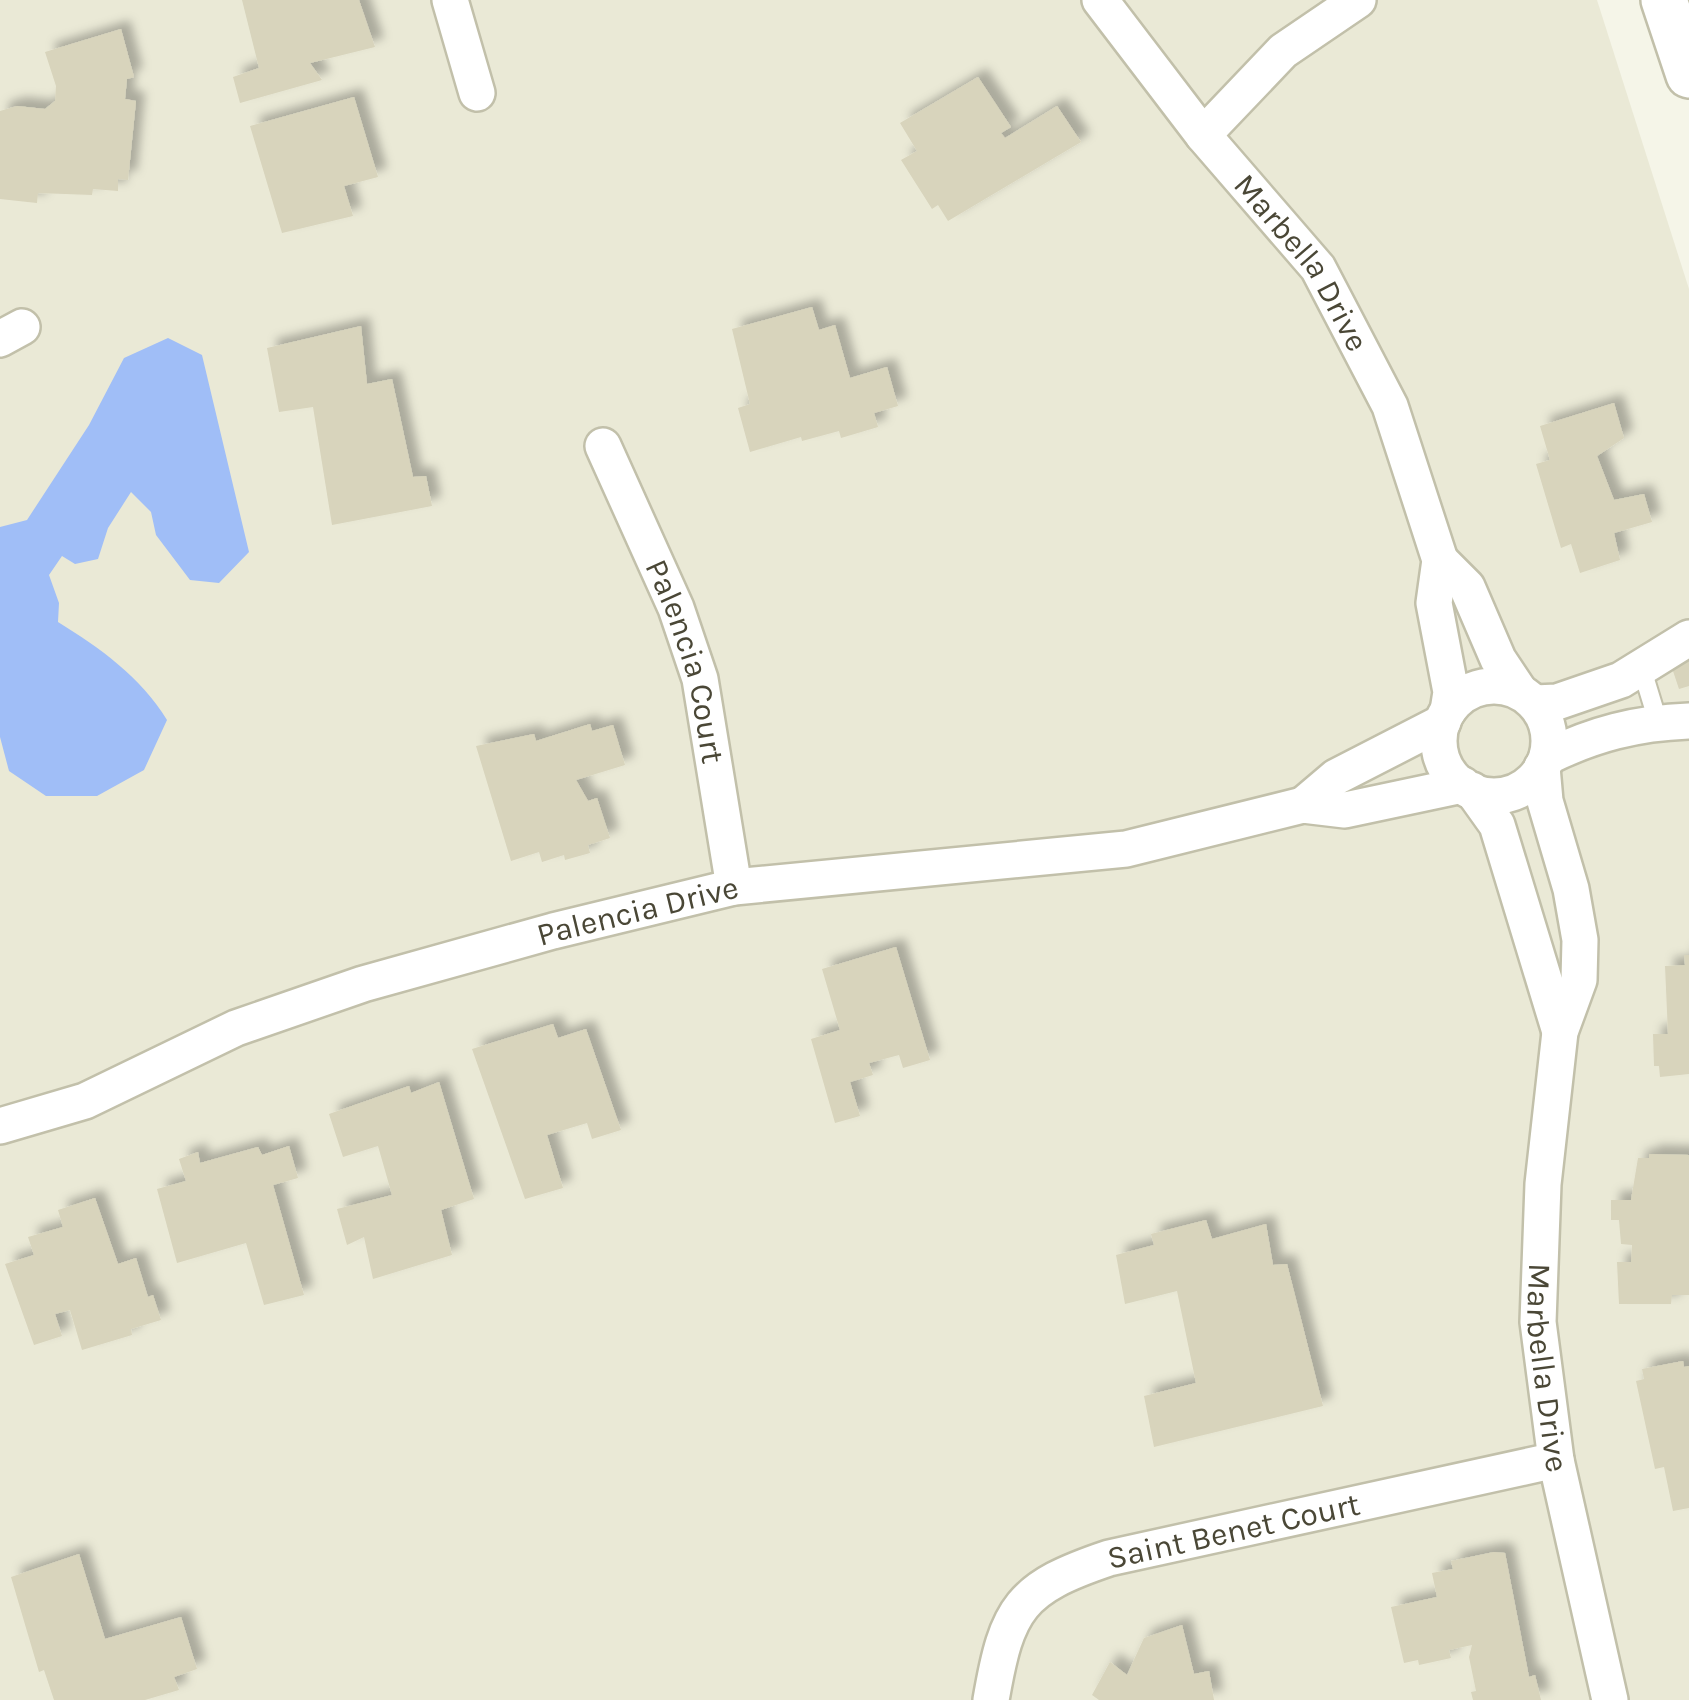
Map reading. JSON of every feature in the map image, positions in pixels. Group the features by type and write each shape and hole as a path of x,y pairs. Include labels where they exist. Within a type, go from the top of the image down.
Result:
{"street":[{"path":"450,0 478,93"},
{"name":"Marbella Drive","path":"1100,0 1203,136 1318,268 1390,406 1440,560 1434,603 1451,692 1446,717"},
{"path":"1203,136 1283,51 1358,0"},
{"path":"1664,0 1689,75"},
{"name":"Palencia Court","path":"603,446 676,608 700,680 734,887"},
{"name":"Marbella Drive","path":"1440,560 1467,587 1503,668 1527,698"},
{"path":"1674,721 1591,737 1544,762 1525,786 1507,794 1467,788 1447,768 1440,751 1446,717 1468,692 1484,686 1558,702 1607,684 1689,638"},
{"path":"1527,698 1550,738 1544,762"},
{"name":"Palencia Drive","path":"1303,805 1336,777 1446,717"},
{"name":"Marbella Drive","path":"1544,762 1544,801 1572,889 1580,940 1579,980 1560,1032 1543,1184 1538,1322 1556,1460 1610,1700"},
{"name":"Marbella Drive","path":"1467,788 1497,825 1560,1032"},
{"name":"Palencia Drive","path":"0,1126 86,1101 236,1028 363,984 553,930 734,887 1126,848 1303,805 1345,810 1467,788"},
{"name":"Saint Benet Court","path":"991,1700 1001,1645 1022,1605 1054,1577 1109,1558 1556,1460"}],"lane":[{"path":"1641,666 1674,721"}],"shaded area":[{"path":"0,0 1597,0 1689,289 1689,1700 0,1700"}],"water":[{"path":"168,338 202,355 249,552 219,583 190,580 156,535 151,512 131,492 108,528 98,559 75,564 62,556 49,575 59,603 58,622 118,665 145,690 167,720 144,770 97,796 46,796 9,771 0,737 0,527 27,520 89,425 124,358"}],"building":[{"path":"242,0 359,0 375,47 310,63 322,80 240,103 233,77 259,68"},
{"path":"121,29 134,77 127,79 125,99 136,101 128,180 118,179 118,191 93,189 92,195 38,193 37,203 0,199 0,111 17,106 45,109 55,101 56,86 45,52"},
{"path":"978,77 1011,127 1001,133 1005,138 1057,106 1081,142 948,221 938,205 932,209 901,160 917,151 900,123"},
{"path":"354,97 378,177 344,186 353,216 282,233 250,126"},
{"path":"812,307 819,330 835,325 850,378 887,367 898,406 874,413 878,427 841,438 839,431 802,441 801,437 750,452 738,408 750,404 732,329"},
{"path":"361,326 367,384 392,379 413,477 426,476 432,506 332,525 313,407 279,412 267,348"},
{"path":"1614,403 1624,438 1597,456 1614,500 1644,494 1652,522 1614,533 1620,560 1580,573 1571,544 1561,548 1536,464 1550,460 1540,426"},
{"path":"1689,659 1689,686 1679,689 1671,665"},
{"path":"590,724 592,731 613,725 625,765 576,780 588,801 597,798 610,838 588,845 590,853 565,860 564,855 542,862 539,852 511,861 476,746 534,734 536,741"},
{"path":"896,947 930,1060 903,1068 899,1055 869,1063 873,1075 850,1082 860,1116 835,1123 811,1039 840,1030 822,969"},
{"path":"1684,955 1689,955 1689,1074 1660,1077 1659,1066 1654,1066 1653,1034 1668,1034 1665,966 1685,965"},
{"path":"553,1024 558,1038 586,1029 621,1130 592,1139 587,1123 547,1135 563,1188 525,1199 472,1049"},
{"path":"439,1082 474,1199 441,1210 452,1255 373,1279 364,1237 347,1245 337,1209 392,1195 378,1146 343,1157 329,1114 409,1086 411,1093"},
{"path":"289,1146 298,1178 273,1185 304,1295 264,1305 246,1243 177,1263 157,1189 186,1181 179,1159 198,1152 200,1163 258,1147 262,1155"},
{"path":"1649,1154 1689,1155 1689,1295 1672,1295 1671,1304 1619,1304 1617,1262 1631,1262 1632,1245 1621,1244 1619,1220 1611,1220 1611,1200 1631,1200 1638,1158 1649,1158"},
{"path":"95,1198 118,1264 136,1258 148,1297 153,1295 161,1320 131,1329 132,1335 82,1350 70,1310 55,1314 62,1336 34,1345 5,1264 34,1255 28,1237 63,1227 58,1210"},
{"path":"1206,1220 1212,1239 1266,1224 1273,1265 1287,1264 1323,1406 1154,1447 1144,1396 1196,1383 1177,1291 1125,1304 1116,1255 1154,1245 1151,1234"},
{"path":"1683,1361 1684,1367 1689,1366 1689,1508 1673,1511 1664,1467 1655,1469 1636,1381 1644,1379 1642,1369"},
{"path":"1505,1553 1529,1677 1535,1675 1541,1700 1473,1700 1471,1692 1476,1691 1469,1657 1472,1645 1449,1650 1451,1658 1419,1665 1418,1660 1404,1663 1391,1607 1437,1597 1432,1573 1453,1569 1451,1561"},
{"path":"79,1554 105,1639 181,1617 197,1669 174,1677 179,1690 145,1700 54,1700 44,1670 39,1672 11,1577"},
{"path":"1182,1625 1194,1674 1209,1671 1214,1700 1099,1700 1092,1695 1110,1662 1127,1675 1144,1638"}]}
